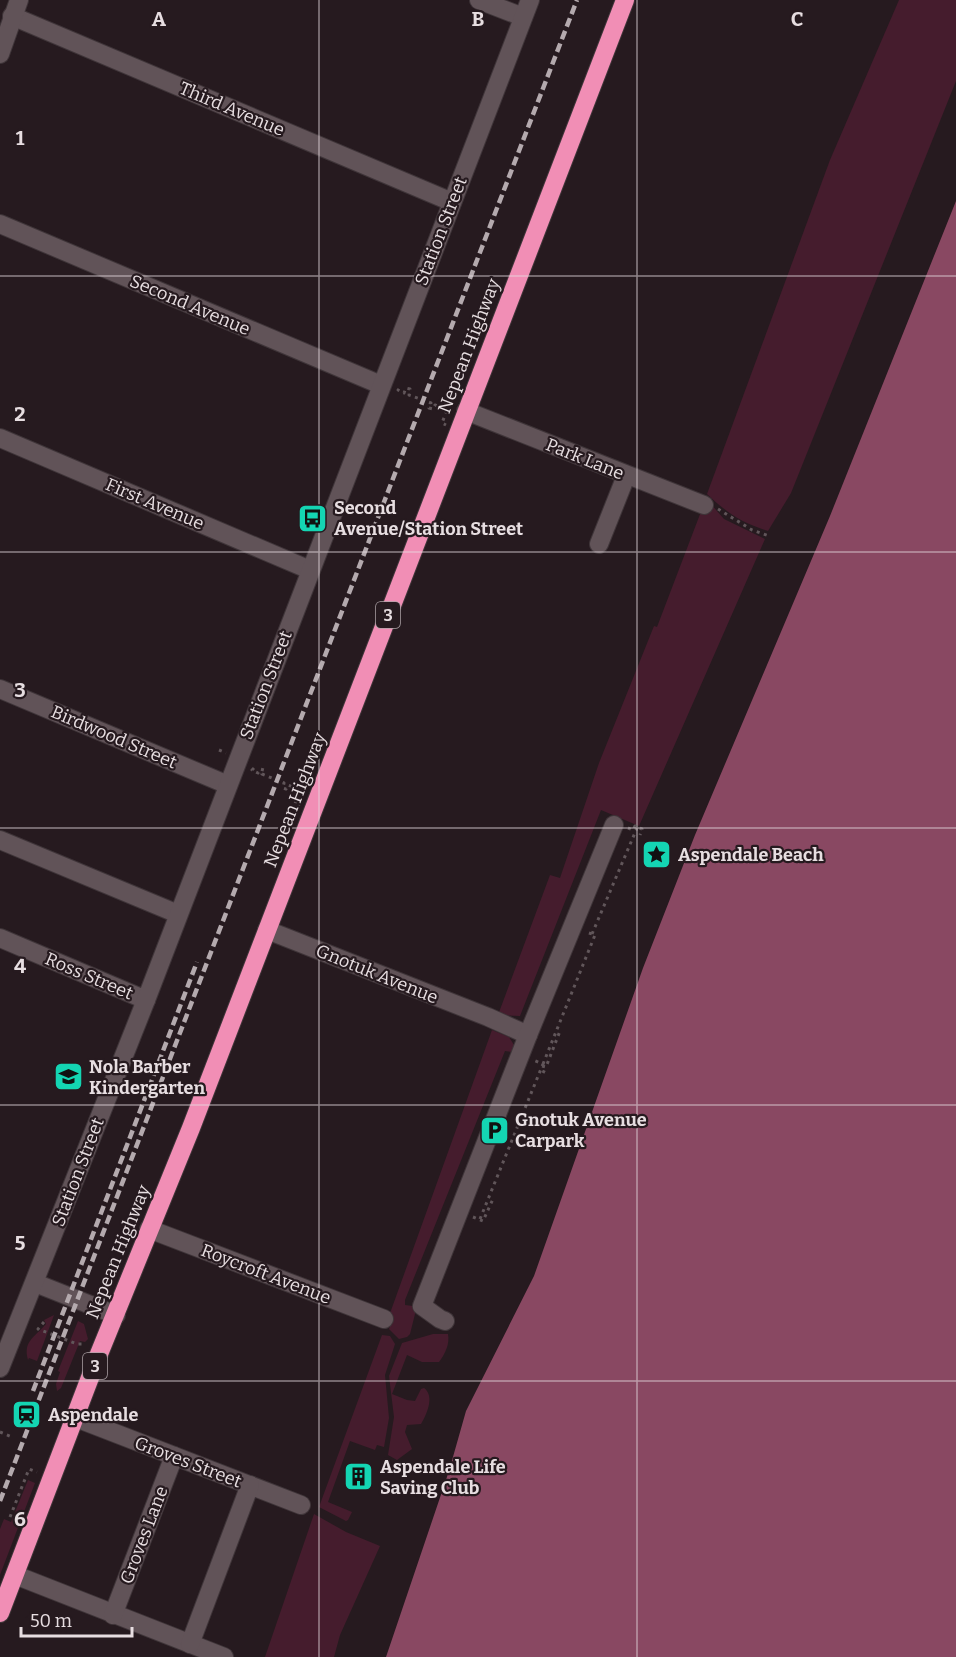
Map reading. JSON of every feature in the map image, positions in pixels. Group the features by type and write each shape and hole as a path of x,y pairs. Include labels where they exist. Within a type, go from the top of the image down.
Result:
{"highway":[{"name":"Nepean Highway","path":"0,1613 149,1229 191,1128 625,0"}],"street":[{"path":"479,0 523,17"},
{"name":"Station Street","path":"2,1359 146,1000 530,0"},
{"path":"0,54 16,8"},
{"name":"Third Avenue","path":"16,8 452,202"},
{"name":"Second Avenue","path":"0,224 381,386"},
{"name":"Park Lane","path":"466,411 704,505"},
{"name":"First Avenue","path":"0,438 310,570"},
{"path":"600,544 626,476"},
{"name":"Birdwood Street","path":"0,689 228,785"},
{"path":"445,1321 422,1306 528,1035 614,825"},
{"path":"0,840 178,914"},
{"name":"Gnotuk Avenue","path":"267,930 528,1035"},
{"name":"Ross Street","path":"0,938 146,1000"},
{"name":"Roycroft Avenue","path":"149,1229 384,1319"},
{"path":"34,1283 116,1315"},
{"name":"Groves Street","path":"76,1418 301,1505"},
{"name":"Groves Lane","path":"113,1615 174,1456"},
{"path":"190,1644 250,1485"},
{"path":"15,1575 224,1657"}],"path":[{"path":"402,382 398,390 404,393 406,388 410,389 409,395 431,403 429,408 433,409 435,405 447,410 442,423 459,430"},
{"path":"704,505 707,498 721,513 752,530 769,536"},
{"path":"219,750 255,765 252,770 258,773 260,769 264,770 262,774 284,783 283,788 286,789 288,785 299,789 295,804 313,812"},
{"path":"592,934 637,828"},
{"path":"640,835 642,830"},
{"path":"543,1073 595,935 574,927"},
{"path":"544,1066 560,1031"},
{"path":"460,1212 483,1221 493,1199"},
{"path":"44,1322 38,1329 77,1344 88,1344"},
{"path":"0,1432 12,1437"},
{"path":"10,1517 29,1469 37,1472"}],"shaded area":[{"path":"899,0 956,0 956,81 791,493 768,531 735,517 707,494 830,160"},
{"path":"956,201 956,1657 386,1657 449,1471 466,1411 534,1276 643,968 695,835 830,516"},
{"path":"709,502 724,519 765,539 639,826 601,810 520,1016 498,1015 550,875 560,878 599,763 654,626 657,627 702,509"},
{"path":"492,1030 509,1037 514,1045 512,1052 505,1051 405,1300 405,1305 413,1306 416,1310 410,1334 399,1339 389,1329 393,1318 389,1316"},
{"path":"54,1315 37,1361 29,1358 28,1360 28,1344 46,1324 44,1320"},
{"path":"78,1321 84,1324 88,1339 85,1342 80,1341 61,1388 57,1391 56,1384 60,1372 58,1371"},
{"path":"433,1334 448,1334 448,1345 439,1362 422,1362 407,1355 392,1394 415,1401 421,1389 424,1388 429,1396 427,1410 421,1424 407,1425 405,1432 412,1449 397,1460 388,1455 394,1417 389,1376 402,1343"},
{"path":"382,1335 390,1336 395,1344 385,1375 389,1418 384,1447 377,1445 375,1450 350,1441 328,1502 352,1512 346,1521 319,1507"},
{"path":"28,1480 35,1483 0,1575 0,1529 4,1519 11,1522"},
{"path":"314,1514 346,1532 380,1546 340,1635 334,1657 265,1657"}],"railway":[{"path":"0,1501 577,0"},
{"path":"33,1391 197,962"}],"place":[{"name":"Second Avenue/Station Street","path":"313,518"},
{"name":"Aspendale Beach","path":"657,855"},
{"name":"Nola Barber Kindergarten","path":"68,1077"},
{"name":"Gnotuk Avenue Carpark","path":"494,1130"},
{"name":"Aspendale","path":"27,1415"},
{"name":"Aspendale Life Saving Club","path":"359,1477"}]}
